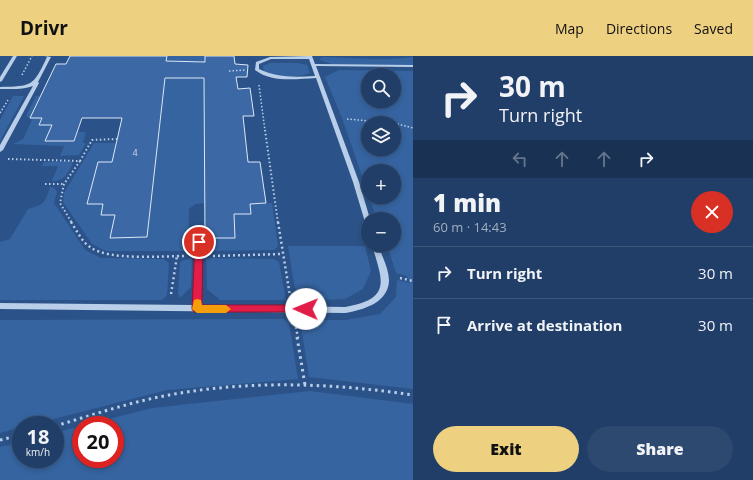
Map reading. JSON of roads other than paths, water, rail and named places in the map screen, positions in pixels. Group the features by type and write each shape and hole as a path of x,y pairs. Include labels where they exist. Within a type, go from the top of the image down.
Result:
{"street":[{"path":"0,81 15,56"},
{"path":"0,150 37,82 49,57 47,56"},
{"path":"316,77 281,78 266,75 257,70 257,63 265,59 310,57 316,77 356,182 365,212"},
{"path":"313,65 413,66"},
{"path":"0,88 27,87 37,82"},
{"path":"197,309 199,242"},
{"path":"0,306 345,310 360,308 371,302 380,294 385,281 377,252"}]}
